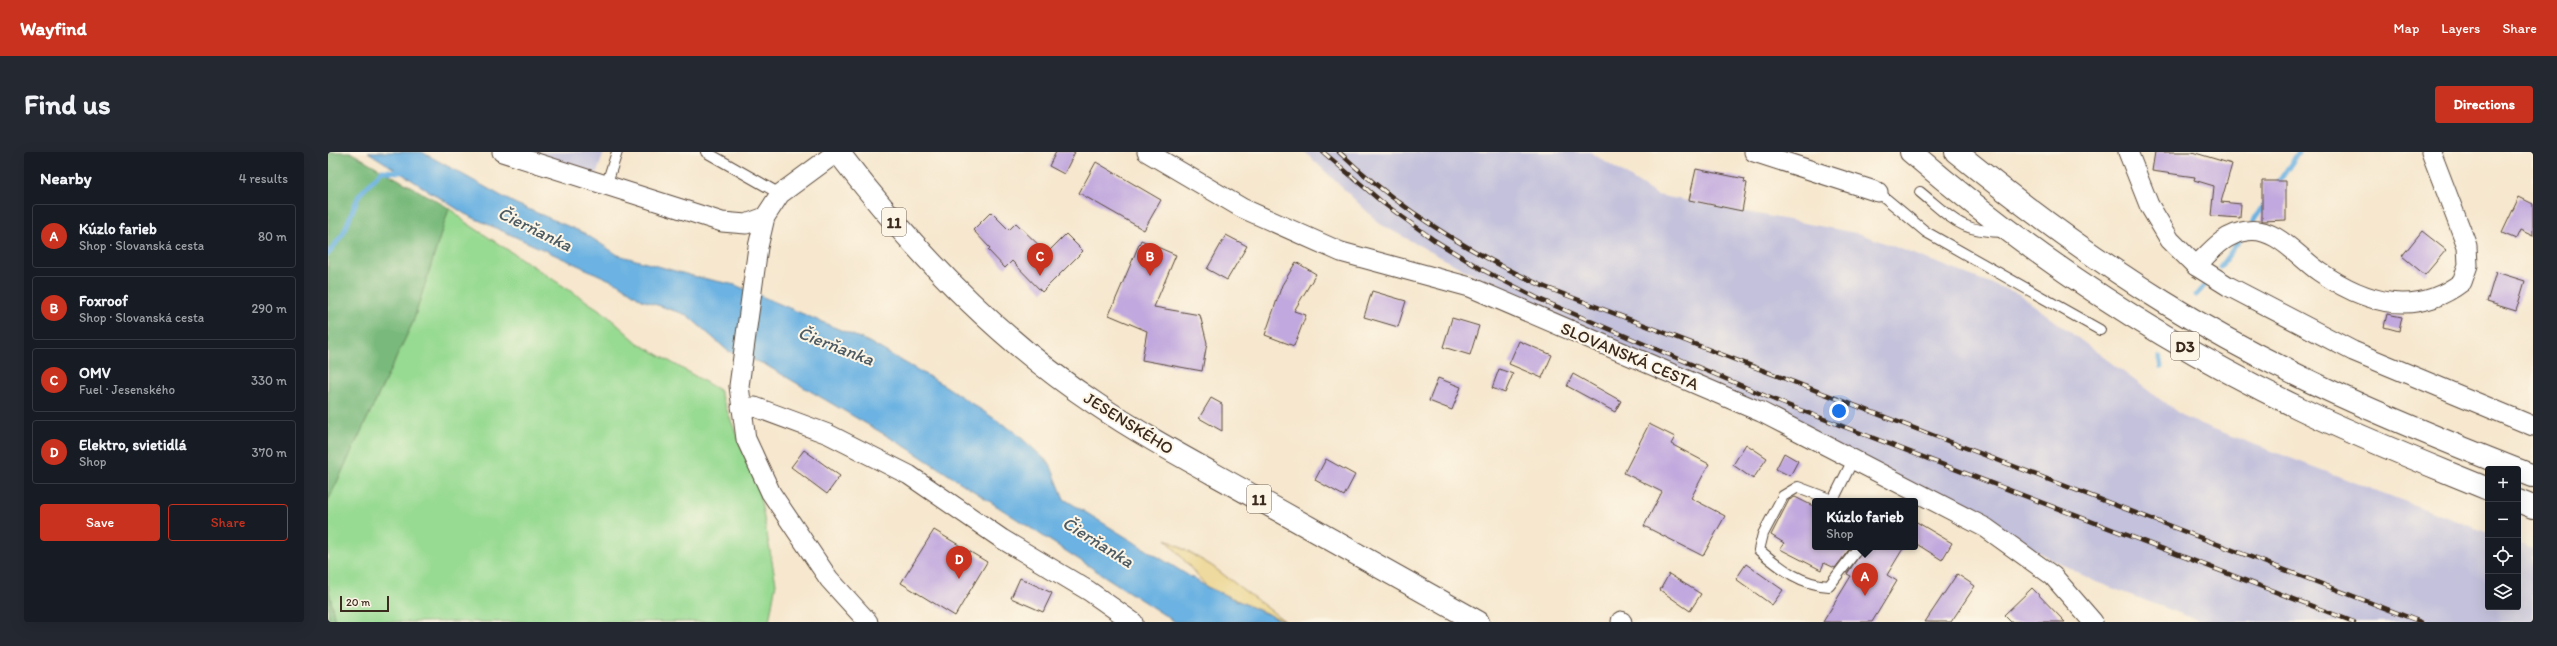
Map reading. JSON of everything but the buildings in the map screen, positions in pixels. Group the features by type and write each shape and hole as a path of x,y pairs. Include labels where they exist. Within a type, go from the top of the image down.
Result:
{"main road":[{"name":"JESENSKÉHO","path":"837,152 879,205 955,288 996,326 1095,404 1150,438 1478,622"},
{"name":"D3","path":"1911,152 2012,232 2092,289 2218,366 2299,408 2485,488"},
{"name":"D3","path":"1956,152 2048,224 2107,265 2164,302 2236,344 2312,383 2360,405 2508,466"},
{"path":"2521,471 2533,476"},
{"path":"2520,502 2533,507"}],"street":[{"path":"502,152 722,222 746,224 765,217"},
{"path":"837,152 780,194 765,217 758,247 741,362 739,386 746,439 771,493 829,579 868,622"},
{"name":"SLOVANSKÁ CESTA","path":"1147,152 1242,208 1341,252 1470,287 1761,412 1986,528 2053,576 2085,619"},
{"path":"1754,152 1878,192"},
{"path":"2129,152 2149,205 2170,240 2196,266 2228,286 2353,351 2533,426"},
{"path":"2196,266 2226,237 2248,230 2262,231 2277,238 2320,272 2368,298 2392,303 2418,303 2435,298 2462,282 2468,265 2466,246 2430,152"},
{"path":"741,407 755,407 828,434 909,475 1002,538 1089,591 1133,622"}],"lane":[{"path":"606,186 617,152"},
{"path":"706,152 780,194"},
{"path":"1878,192 1926,232 2100,330"},
{"path":"1920,192 1966,228 1986,232 2012,232"},
{"path":"1835,498 1853,460"},
{"path":"1828,498 1798,487 1783,496 1763,534 1759,550 1783,570 1811,585 1829,586 1857,550"}],"shaded area":[{"path":"513,152 604,152 595,179"},
{"path":"1305,152 1590,152 1657,195 1861,234 2019,294 2185,418 2485,532 2485,610 2521,610 2521,545 2533,550 2533,622 2203,622 2096,582 1912,486 1541,312 1380,224"}],"green space":[{"path":"328,152 350,152 449,208 413,322 328,501"},
{"path":"449,208 465,222 603,312 638,343 719,390 759,491 776,583 769,622 335,622 328,585 328,501 413,322"},
{"path":"328,585 335,622 328,622"}],"sand":[{"path":"1166,539 1212,566 1286,622 1207,587"}],"water":[{"name":"Čierňanka","path":"368,152 422,152 514,203 584,233 618,255 693,276 735,285 869,342 947,387 1016,433 1050,464 1064,499 1207,587 1285,622 1175,622 906,447 764,364 728,351 687,315 642,300 619,284 465,214"}],"waterway":[{"path":"2276,186 2299,152"},
{"path":"328,254 343,234 359,195 382,171 402,172"},
{"path":"2253,221 2266,201"},
{"path":"2220,267 2241,238"},
{"path":"2196,295 2204,286"},
{"path":"2160,357 2161,367"}],"railway":[{"path":"1323,152 1383,203 1434,240 1481,269 1539,299 1782,403 2354,622"},
{"path":"1339,152 1386,192 1436,228 1490,260 1545,287 2421,622"}],"place":[{"name":"OMV","path":"1040,276"},
{"name":"Foxroof","path":"1150,276"},
{"name":"Elektro, svietidlá","path":"959,579"},
{"name":"Kúzlo farieb","path":"1865,596"}]}
